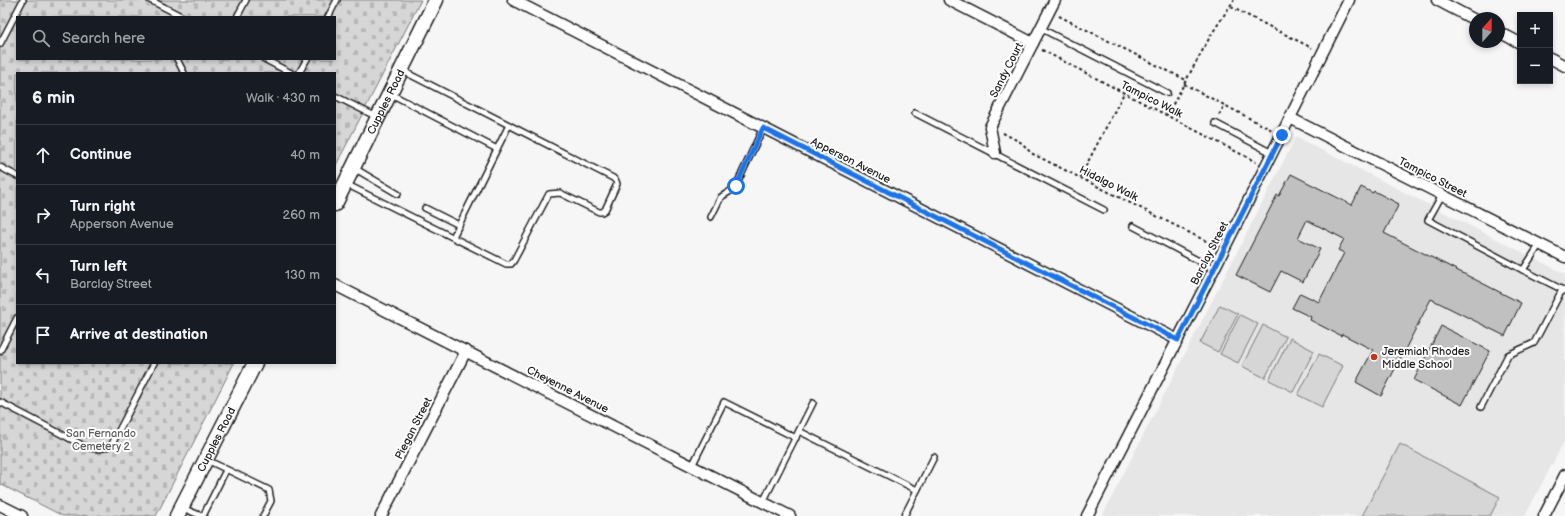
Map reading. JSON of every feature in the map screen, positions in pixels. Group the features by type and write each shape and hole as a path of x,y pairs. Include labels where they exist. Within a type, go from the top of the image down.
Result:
{"street":[{"name":"Cupples Road","path":"336,202 436,0"},
{"name":"Apperson Avenue","path":"513,0 1178,340"},
{"path":"949,0 1032,44"},
{"name":"Sandy Court","path":"990,127 1055,0"},
{"name":"Barclay Street","path":"1087,516 1224,250 1349,0"},
{"path":"1437,0 1469,17"},
{"path":"1505,35 1517,41"},
{"path":"1553,60 1565,66"},
{"name":"Tampico Street","path":"1290,118 1565,257"},
{"path":"990,127 995,153"},
{"name":"Cheyenne Avenue","path":"336,286 790,516"},
{"name":"Piegan Street","path":"381,516 466,351"},
{"name":"Cupples Road","path":"179,512 254,364"},
{"path":"1544,516 1565,475"},
{"path":"0,504 22,516"}],"lane":[{"path":"0,44 23,0"},
{"path":"150,0 174,15"},
{"path":"238,16 246,0"},
{"path":"329,16 337,0"},
{"path":"1040,28 1167,93"},
{"path":"178,60 184,72"},
{"path":"266,60 289,72"},
{"path":"300,72 306,60"},
{"path":"345,183 506,264 511,264 514,260 549,194 560,193 599,212 605,210 617,184 613,178 402,70"},
{"path":"390,93 497,149"},
{"path":"336,97 378,118"},
{"path":"915,112 1104,210"},
{"path":"1215,123 1272,153"},
{"path":"453,237 509,125"},
{"path":"711,217 721,197 736,186 763,128"},
{"path":"354,167 398,194"},
{"path":"0,168 16,176"},
{"path":"1442,195 1428,220 1563,290 1534,343 1508,356 1481,407"},
{"path":"426,208 459,225"},
{"path":"1133,226 1214,269"},
{"path":"1524,270 1540,244"},
{"path":"0,351 16,320"},
{"path":"0,402 86,447 96,450 105,449 112,444 153,364"},
{"path":"692,466 724,402 796,438"},
{"path":"763,502 813,403"},
{"path":"799,431 917,490"},
{"path":"904,516 934,457"},
{"path":"205,460 269,490 271,501 263,516"},
{"path":"179,512 202,516 226,470"}],"path":[{"path":"1167,115 1210,35 1234,0"},
{"path":"1231,6 1322,53"},
{"path":"1049,11 1186,80"},
{"name":"Tampico Walk","path":"1032,44 1266,167"},
{"path":"1184,84 1282,135"},
{"path":"1080,178 1124,93"},
{"name":"Hidalgo Walk","path":"990,127 1022,143 1031,153 1224,250"}],"shaded area":[{"name":"Jeremiah Rhodes Middle School","path":"1296,137 1565,274 1565,440 1525,516 1102,516"}],"green space":[{"name":"San Fernando Cemetery 2","path":"0,0 421,0 336,165 336,72 16,72 16,364 233,364 156,516 63,516 0,484"},
{"path":"1220,305 1238,314 1218,352 1200,343"},
{"path":"1240,315 1258,324 1238,363 1220,354"},
{"path":"1263,325 1286,337 1265,378 1242,366"},
{"path":"1290,338 1314,351 1293,392 1269,380"},
{"path":"1319,354 1343,366 1322,407 1298,395"},
{"path":"1400,444 1500,497 1490,516 1362,516"}],"building":[{"path":"1291,174 1352,205 1361,187 1373,193 1374,191 1399,204 1384,233 1521,303 1505,336 1431,299 1381,396 1356,382 1373,350 1310,320 1311,317 1292,308 1300,293 1319,302 1344,253 1338,250 1344,239 1307,220 1298,238 1320,249 1303,282 1281,271 1270,292 1236,275 1277,195 1279,196"},
{"path":"1441,326 1490,351 1462,405 1414,380"}],"place":[{"name":"Jeremiah Rhodes Middle School","path":"1374,357"}],"route":[{"path":"736,186 763,128 1178,340 1282,135"}]}
